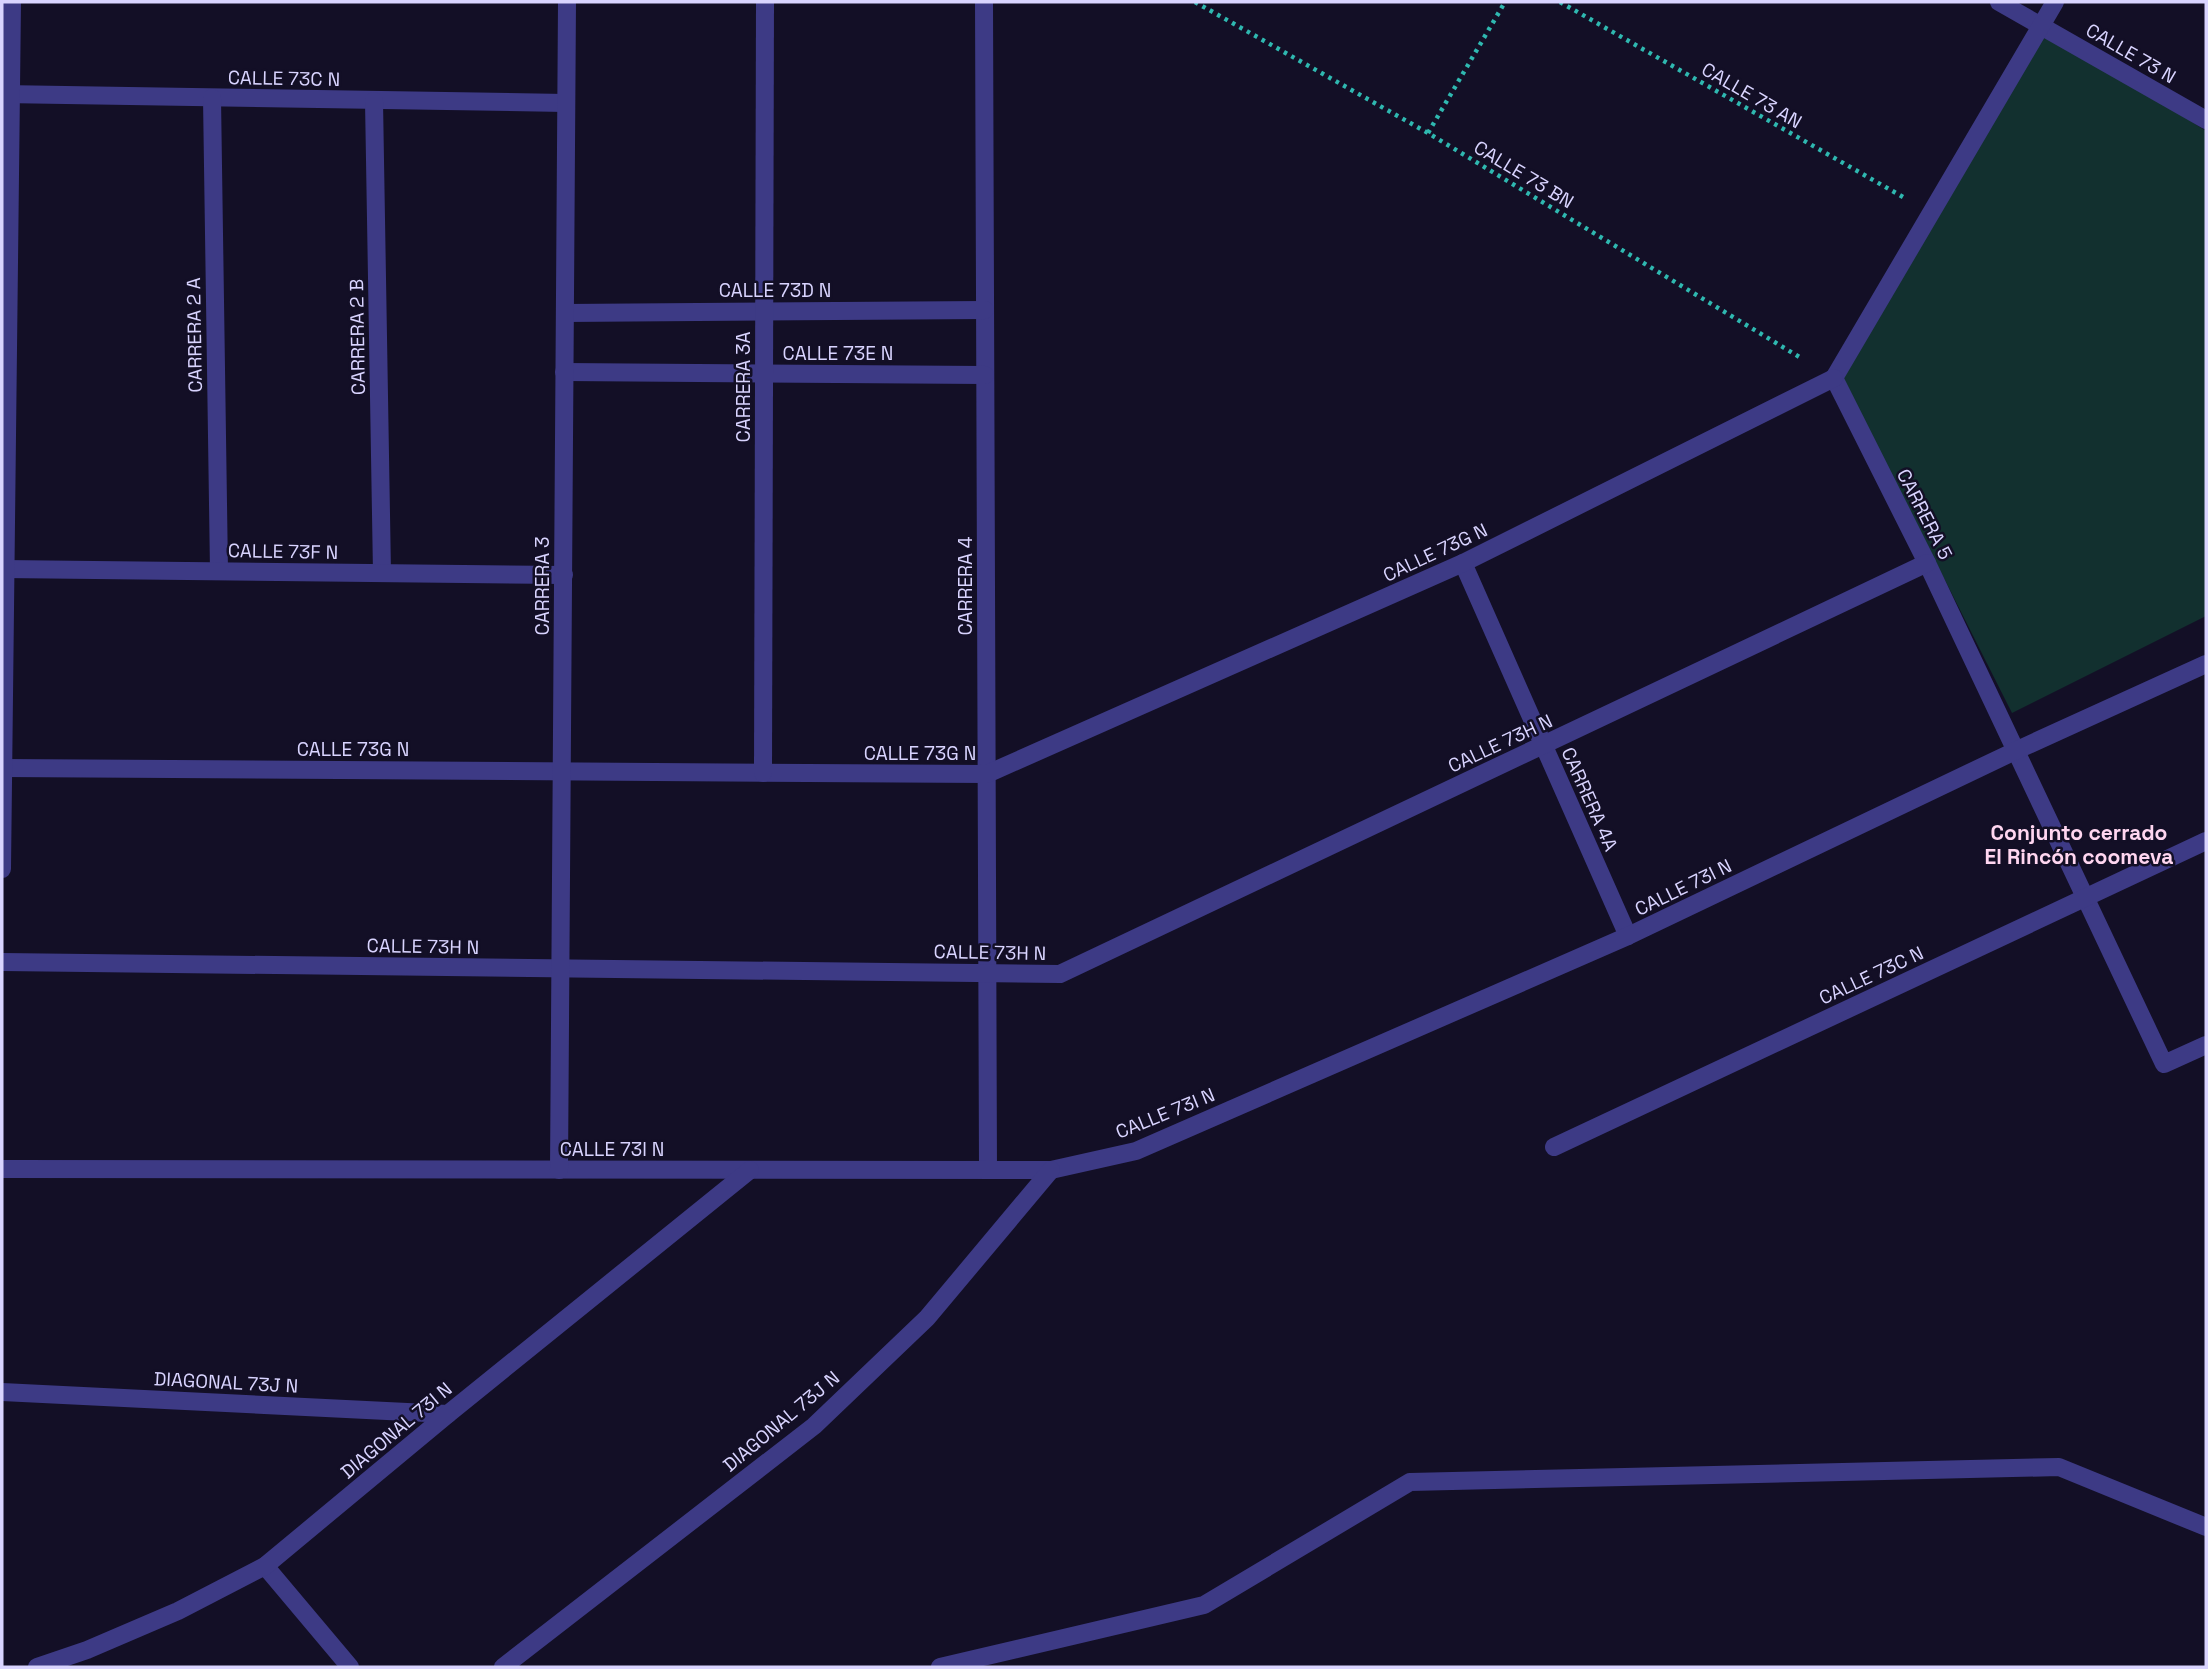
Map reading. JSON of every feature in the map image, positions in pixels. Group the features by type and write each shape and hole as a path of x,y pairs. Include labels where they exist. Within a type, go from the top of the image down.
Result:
{"street":[{"path":"2,869 6,94 12,2"},
{"name":"CARRERA 3","path":"559,1170 567,2"},
{"name":"CARRERA 3A","path":"763,773 765,2"},
{"name":"CARRERA 4","path":"984,2 988,1170"},
{"name":"CALLE 73 N","path":"1999,2 2206,120"},
{"path":"1833,378 2055,2"},
{"name":"CALLE 73C N","path":"6,94 566,103"},
{"name":"CARRERA 2 A","path":"212,98 219,571"},
{"name":"CARRERA 2 B","path":"374,101 382,573"},
{"name":"CALLE 73D N","path":"565,313 985,310"},
{"name":"CALLE 73E N","path":"564,372 985,374"},
{"name":"CALLE 73G N","path":"2,768 987,774 1463,563 1833,378"},
{"name":"CARRERA 5","path":"1833,378 1927,563 2164,1064 2206,1045"},
{"name":"CARRERA 4A","path":"1463,563 1628,936"},
{"name":"CALLE 73H N","path":"2,962 1060,974 1927,563"},
{"name":"CALLE 73F N","path":"4,569 564,575"},
{"name":"CALLE 73I N","path":"2,1169 1051,1170 1136,1151 1628,936 2206,663"},
{"name":"CALLE 73C N","path":"1554,1147 2206,841"},
{"name":"DIAGONAL 73I N","path":"37,1667 87,1650 178,1611 265,1566 750,1170"},
{"name":"DIAGONAL 73J N","path":"503,1667 814,1426 927,1318 1051,1170"},
{"name":"DIAGONAL 73J N","path":"2,1392 449,1414"},
{"path":"940,1667 1204,1605 1410,1482 2059,1467 2206,1527"},
{"path":"265,1566 350,1667"}],"path":[{"name":"CALLE 73 BN","path":"1195,2 1428,133 1833,378"},
{"path":"1428,133 1505,2"},
{"name":"CALLE 73 AN","path":"1560,2 1931,213"}],"green space":[{"path":"2041,25 2206,131 2206,616 2012,713 1838,368"}],"district":[{"name":"Conjunto cerrado El Rincón coomeva","path":"2079,845"}]}
